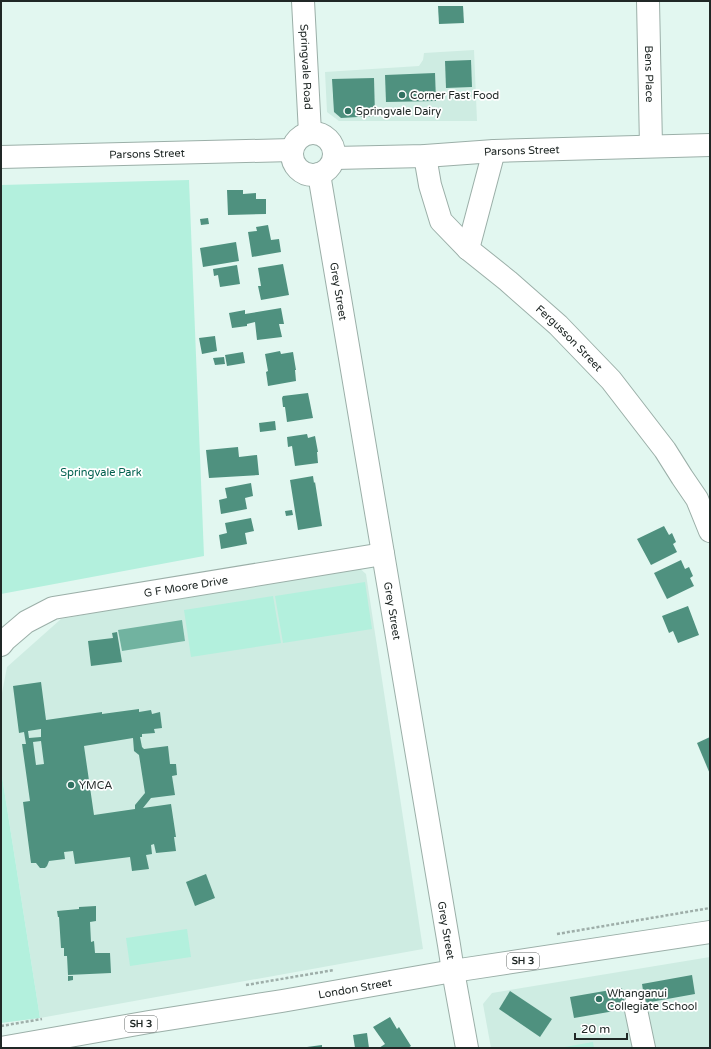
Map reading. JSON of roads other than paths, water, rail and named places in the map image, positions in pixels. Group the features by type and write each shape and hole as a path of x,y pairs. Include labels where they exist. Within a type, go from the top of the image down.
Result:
{"main road":[{"name":"Springvale Road","path":"303,1 310,133"},
{"name":"Bens Place","path":"648,1 651,146"},
{"path":"316,133 323,135 328,139 334,151 334,158 329,168 324,172 311,175 304,173 294,163 292,150 298,138 304,134 316,133"},
{"name":"Parsons Street","path":"334,158 425,156 494,151 710,145"},
{"name":"Parsons Street","path":"1,157 292,150"},
{"path":"468,249 494,151"},
{"name":"Fergusson Street","path":"425,156 430,185 441,221 468,249 508,281 558,325 611,380 704,498 710,531"},
{"name":"Grey Street","path":"318,174 466,1048"},
{"name":"G F Moore Drive","path":"1,645 26,622 53,608 382,554"},
{"name":"London Street","path":"1,1048 26,1046 149,1022 282,1001 453,971 710,932"},
{"path":"635,1005 644,1048"}],"place":[{"name":"Corner Fast Food","path":"402,95"},
{"name":"Springvale Dairy","path":"348,111"},
{"name":"YMCA","path":"71,785"},
{"name":"Whanganui Collegiate School","path":"599,999"}],"park label":[{"name":"Springvale Park","path":"101,472"}]}
